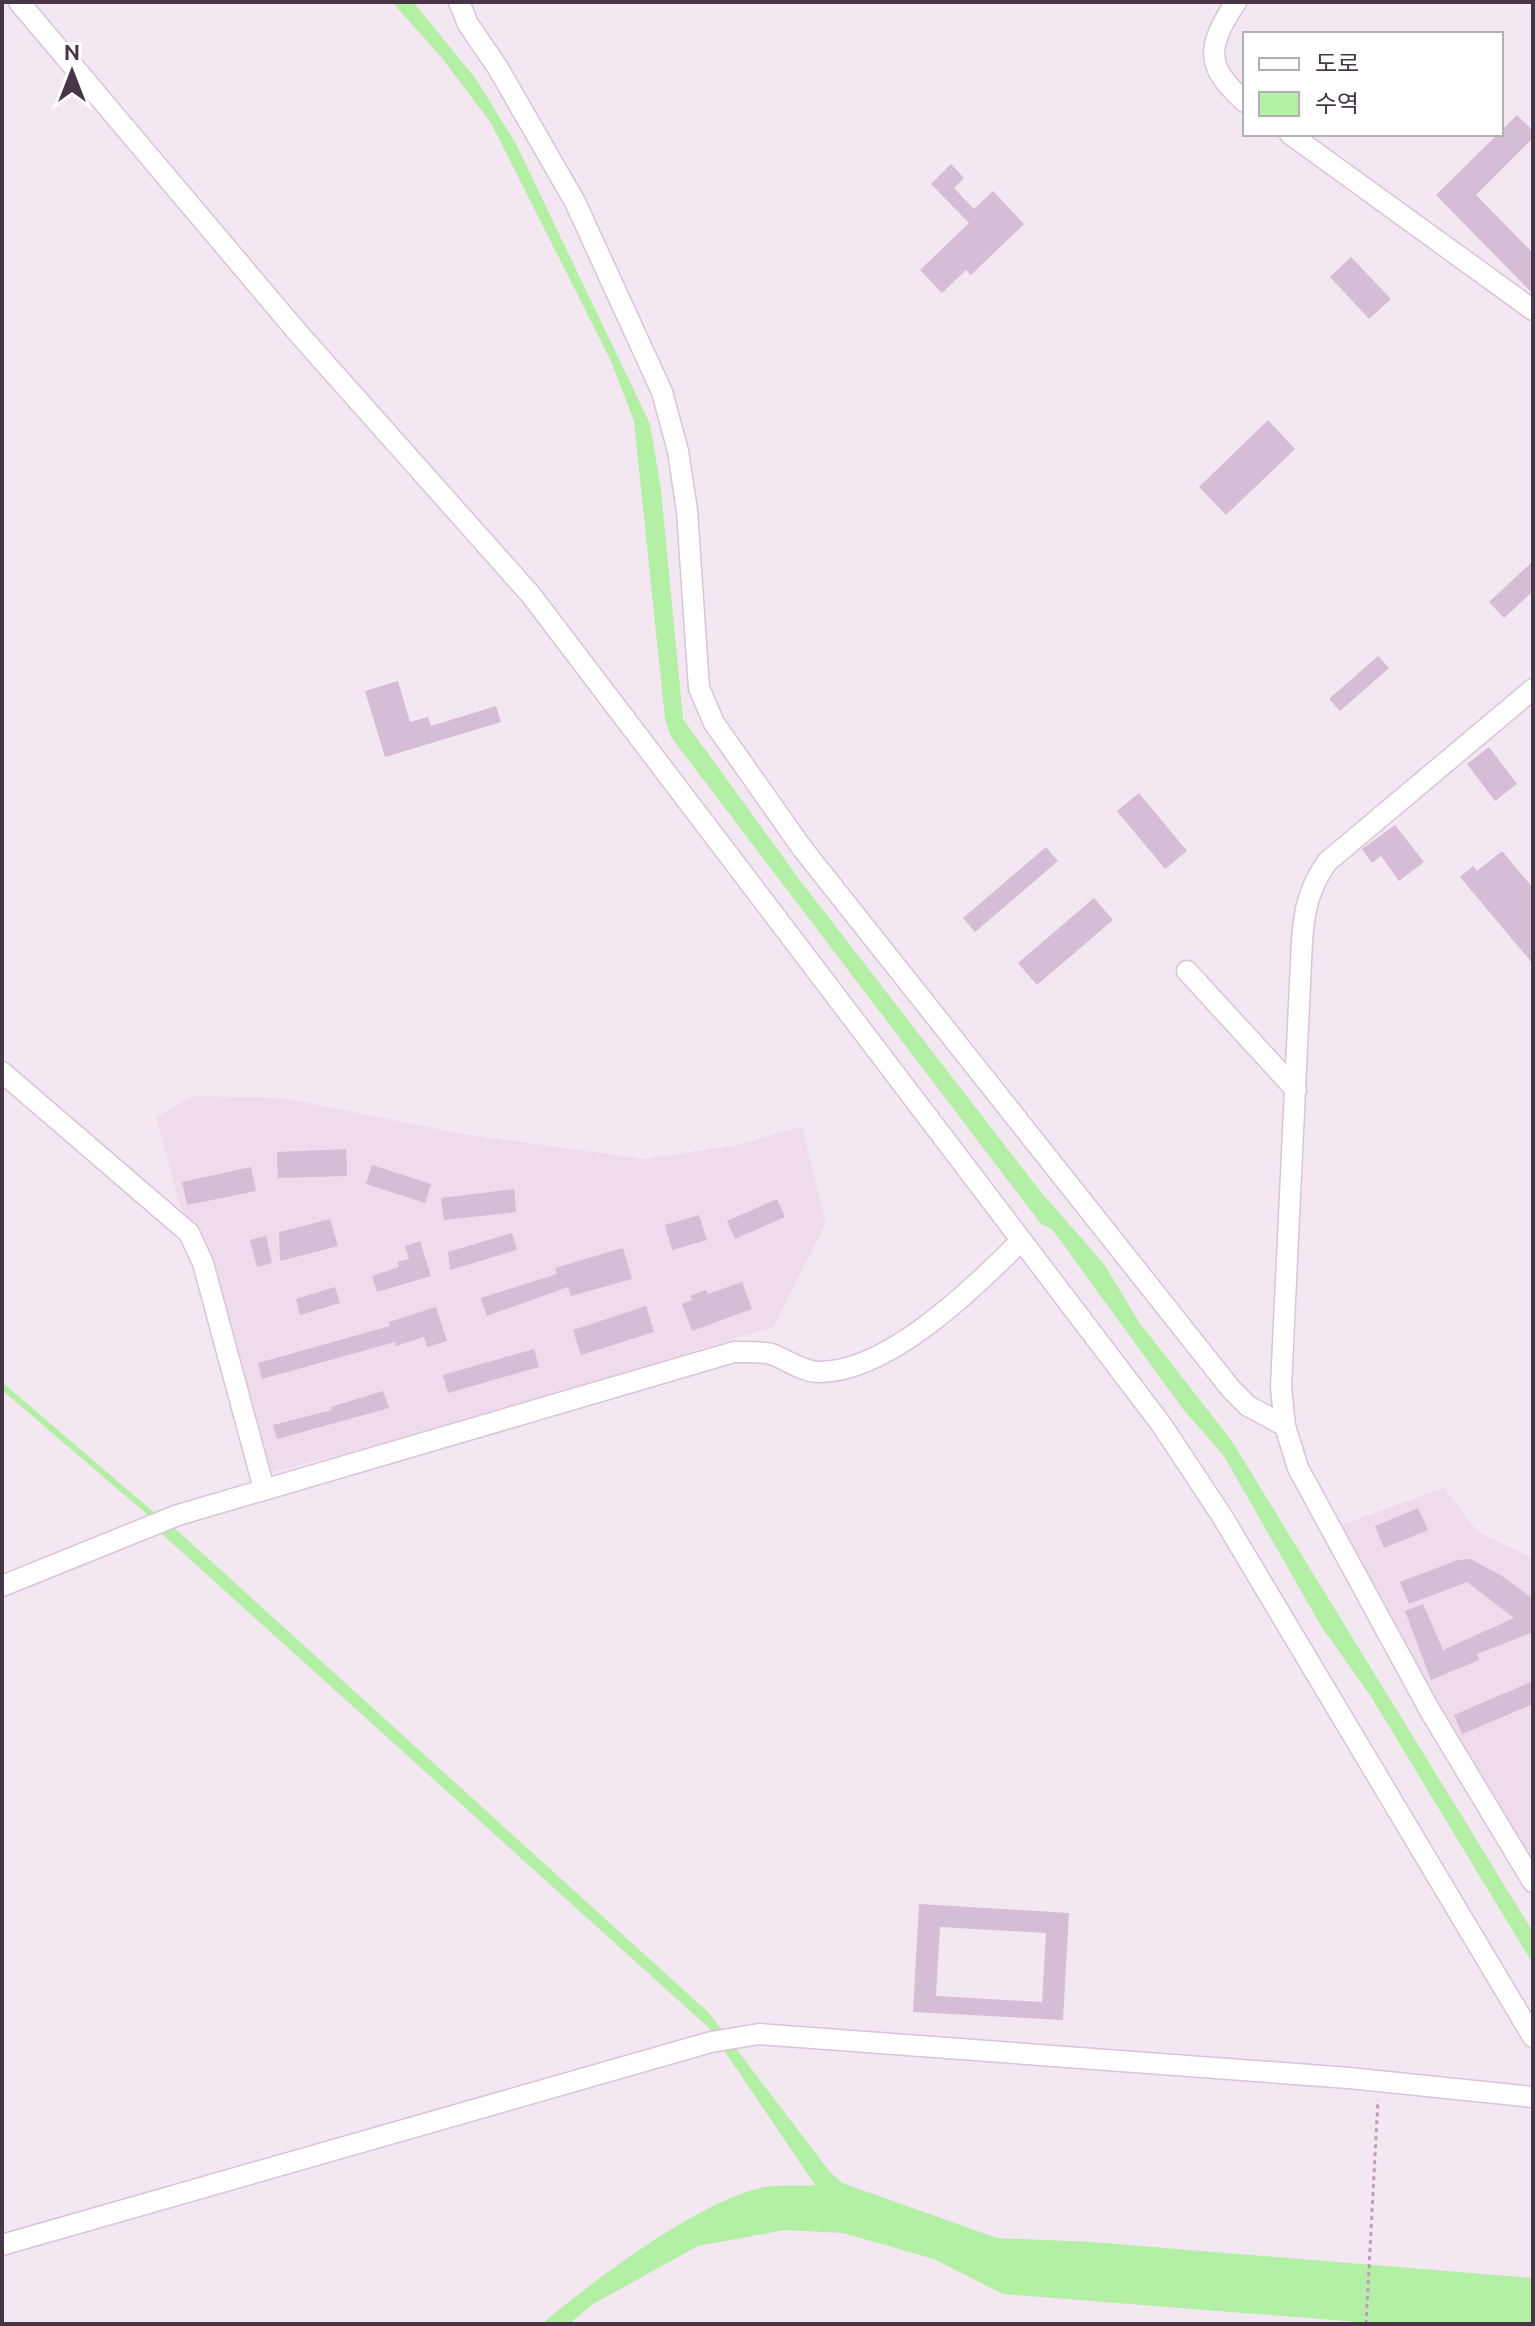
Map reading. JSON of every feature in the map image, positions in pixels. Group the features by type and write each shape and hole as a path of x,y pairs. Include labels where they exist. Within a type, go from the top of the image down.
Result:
{"street":[{"path":"19,2 299,334 531,595 1161,1424 1222,1516 1533,2037"},
{"path":"459,2 468,24 498,68 575,202 662,392 678,451 687,511 699,688 714,723 802,848 1231,1389 1248,1406 1285,1426"},
{"path":"1236,2 1216,43 1213,61 1220,79 1243,100"},
{"path":"1293,136 1533,310"},
{"path":"1533,689 1327,862 1312,884 1305,905 1302,941 1281,1387 1285,1426 1298,1468 1397,1651 1533,1882"},
{"path":"1187,971 1296,1090"},
{"path":"2,1072 189,1233 203,1263 264,1489"},
{"path":"2,1586 178,1515 734,1352 768,1353 813,1372 843,1370 875,1357 932,1320 1020,1242"},
{"path":"2,2245 711,2042 759,2034 1380,2081 1533,2097"}],"path":[{"path":"1366,2324 1380,2081"}],"shaded area":[{"path":"193,1096 283,1098 463,1134 644,1159 738,1145 802,1126 826,1223 773,1327 423,1434 268,1473 204,1239 181,1209 156,1117"},
{"path":"1444,1488 1478,1532 1533,1558 1533,1863 1439,1710 1341,1525"}],"water":[{"path":"392,2 413,2 476,79 516,144 650,424 661,490 683,719 799,879 1040,1191 1104,1264 1139,1322 1231,1440 1533,1932 1533,1964 1370,1695 1321,1626 1224,1456 1183,1409 1052,1229 1041,1224 671,737 665,719 634,421 611,361 491,123 442,58"},
{"path":"170,1524 709,2013 829,2171 842,2183 997,2238 1092,2242 1533,2278 1533,2324 1385,2324 1003,2294 934,2259 843,2233 785,2230 698,2246 593,2304 569,2324 542,2324 616,2266 707,2209 760,2188 815,2185 709,2028 162,1534 159,1525"}],"building":[{"path":"1517,115 1533,131 1533,138 1476,195 1533,253 1533,294 1436,195 1496,136 1503,136 1503,129"},
{"path":"951,164 964,178 954,188 974,209 993,191 1024,224 971,275 966,270 942,293 920,270 969,223 931,184"},
{"path":"1351,257 1391,299 1369,319 1330,277"},
{"path":"1268,420 1295,449 1226,515 1199,487"},
{"path":"1533,561 1533,591 1504,618 1489,602"},
{"path":"1378,656 1389,668 1340,711 1329,699"},
{"path":"398,681 410,722 428,717 431,726 496,706 501,722 385,757 365,691"},
{"path":"1489,747 1517,784 1495,801 1467,764"},
{"path":"1139,793 1187,851 1165,869 1117,811"},
{"path":"1395,825 1424,862 1399,881 1381,856 1372,863 1362,849"},
{"path":"1046,847 1058,861 975,932 963,918"},
{"path":"1502,851 1533,888 1533,964 1460,877 1473,866 1477,871"},
{"path":"1094,898 1113,920 1037,985 1018,963"},
{"path":"346,1149 347,1176 278,1178 277,1152"},
{"path":"372,1165 431,1184 425,1203 366,1184"},
{"path":"251,1167 256,1191 187,1205 182,1182"},
{"path":"514,1189 516,1212 444,1220 441,1198"},
{"path":"777,1199 785,1217 735,1239 727,1221"},
{"path":"699,1215 707,1240 672,1250 665,1225"},
{"path":"330,1219 338,1246 280,1261 279,1232"},
{"path":"512,1233 517,1250 450,1270 448,1252"},
{"path":"266,1236 272,1263 257,1267 250,1240"},
{"path":"420,1241 431,1276 377,1292 372,1276 399,1267 398,1262 409,1259 405,1246"},
{"path":"623,1248 632,1279 571,1296 568,1287 487,1316 481,1298 557,1274 555,1268"},
{"path":"742,1282 752,1309 692,1331 682,1304 692,1300 690,1296 706,1290 708,1294"},
{"path":"335,1287 340,1303 300,1315 296,1299"},
{"path":"646,1306 654,1332 581,1355 573,1330"},
{"path":"436,1307 447,1341 427,1347 424,1337 396,1346 395,1342 262,1379 258,1363 390,1326 389,1322"},
{"path":"534,1349 539,1367 448,1393 443,1375"},
{"path":"383,1391 389,1408 277,1439 273,1425 332,1410 331,1407"},
{"path":"1418,1508 1428,1530 1384,1548 1375,1526"},
{"path":"1470,1559 1502,1576 1533,1599 1533,1632 1477,1654 1479,1660 1431,1680 1405,1611 1423,1604 1443,1650 1514,1618 1467,1582 1409,1604 1400,1582 1458,1560"},
{"path":"1533,1681 1533,1704 1462,1734 1454,1715"},
{"path":"919,1904 1069,1913 1063,2020 913,2012","holes":["940,1927 1046,1933 1042,2002 936,1996"]}],"waterway":[{"path":"2,1386 157,1519"}]}
